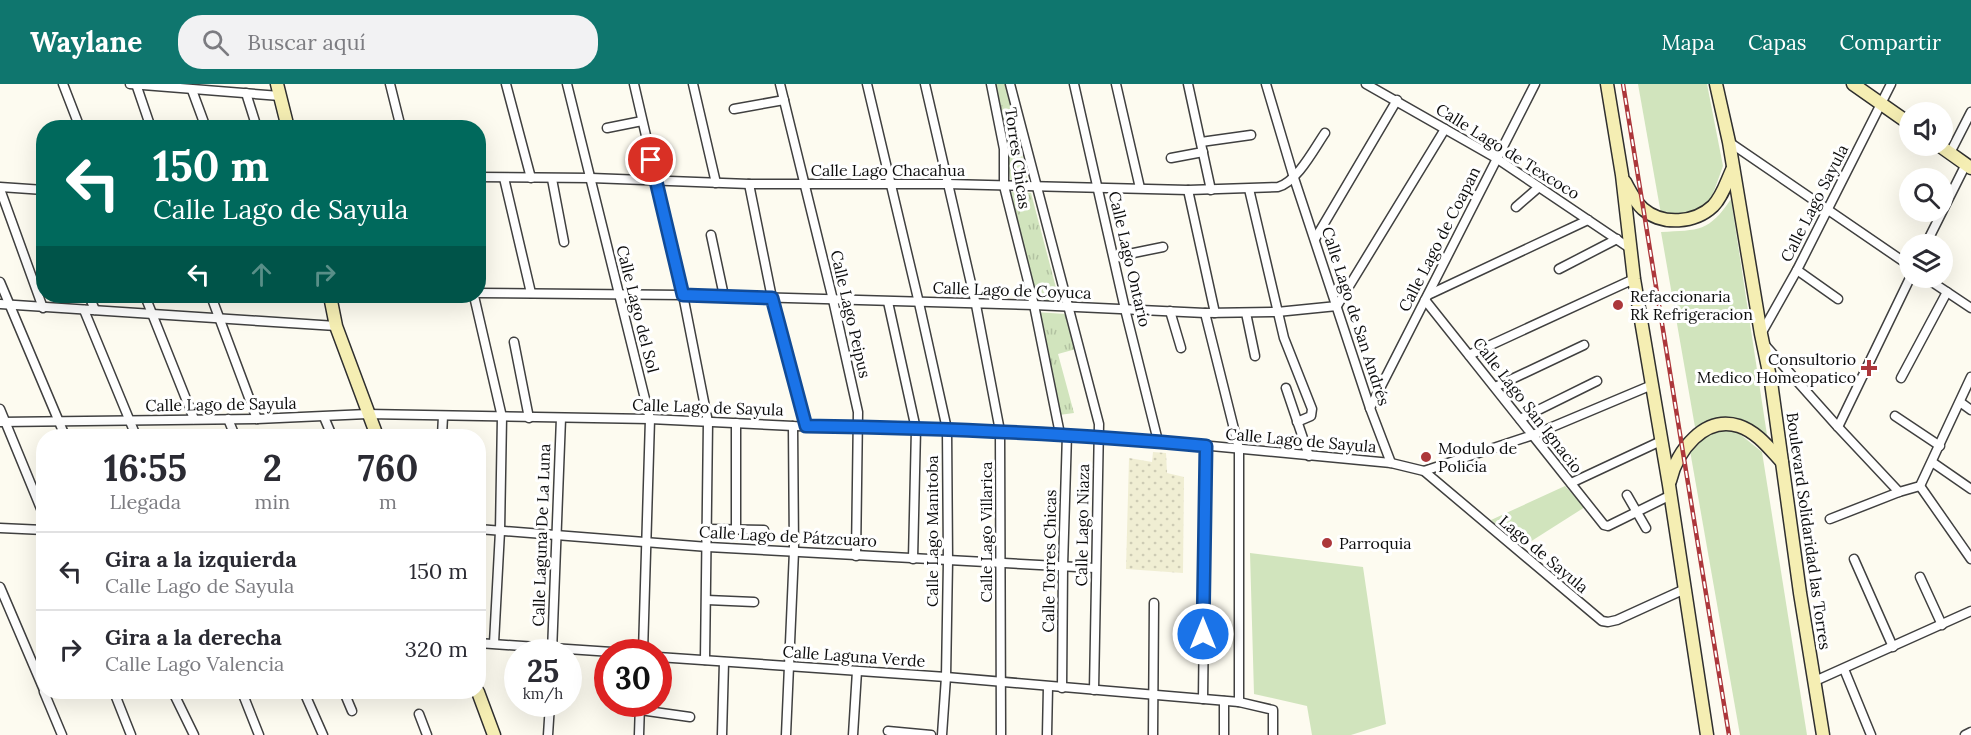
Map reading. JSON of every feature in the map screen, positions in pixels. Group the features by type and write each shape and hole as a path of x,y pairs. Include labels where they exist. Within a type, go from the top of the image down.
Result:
{"main road":[{"path":"1607,84 1622,175 1634,279 1670,490 1707,735"},
{"name":"Boulevard Solidaridad las Torres","path":"1716,84 1729,142 1771,382 1823,735"},
{"path":"1853,84 1899,117"},
{"path":"278,90 286,120"},
{"path":"1953,155 1969,166"},
{"path":"1622,175 1642,208 1658,218 1677,220 1695,216 1715,203 1733,168"},
{"path":"331,303 336,326 374,429"},
{"path":"1670,490 1676,462 1685,448 1700,433 1714,426 1730,424 1745,429 1764,442 1782,462"},
{"path":"481,699 494,735"}],"street":[{"path":"63,84 77,120"},
{"path":"130,84 246,93 278,90"},
{"path":"136,84 148,120"},
{"path":"390,84 399,120"},
{"path":"506,84 531,178"},
{"name":"Calle Lago del Sol","path":"567,84 650,418 643,639"},
{"path":"634,84 683,295 708,422 705,660"},
{"path":"693,84 716,183"},
{"name":"Calle Lago Peipus","path":"780,84 857,405 859,427 856,556"},
{"name":"Calle Lago Manitoba","path":"867,84 947,429 948,561 946,677 942,735"},
{"name":"Calle Lago Villarica","path":"925,84 976,305 1000,431 1001,735"},
{"name":"Torres Chicas","path":"991,84 1004,148 1004,186 1034,305"},
{"name":"Calle Lago Niaza","path":"1010,84 1098,418 1094,690"},
{"name":"Calle Lago Ontario","path":"1074,84 1125,309 1158,441"},
{"path":"1116,84 1140,188"},
{"path":"1188,84 1211,190"},
{"name":"Calle Lago de San Andrés","path":"1266,84 1294,178 1370,408 1391,463"},
{"name":"Calle Lago de Texcoco","path":"1366,84 1497,158 1630,249"},
{"path":"1384,94 1388,84"},
{"name":"Calle Lago de Coapan","path":"1370,408 1535,84"},
{"name":"Calle Lago Sayula","path":"1762,338 1891,84"},
{"path":"187,88 202,120"},
{"path":"246,93 254,120"},
{"path":"734,109 784,100"},
{"path":"1315,239 1397,100"},
{"path":"1953,147 1971,112"},
{"path":"607,128 642,121"},
{"path":"1337,306 1445,129"},
{"path":"1294,178 1325,133"},
{"path":"1171,158 1202,147 1251,135"},
{"path":"1729,142 1899,258"},
{"path":"1932,234 1969,166"},
{"name":"Calle Lago Chacahua","path":"486,177 591,178 749,184 889,183 1188,190 1278,187 1294,178"},
{"path":"504,178 531,293"},
{"path":"552,178 564,242"},
{"path":"749,184 772,298 806,426"},
{"path":"1516,207 1539,187"},
{"path":"36,190 0,188 36,288"},
{"path":"1248,189 1288,350 1312,409 1311,416 1297,422"},
{"path":"1188,190 1215,313"},
{"path":"1427,298 1588,220"},
{"path":"711,235 723,296"},
{"path":"1559,268 1617,240"},
{"path":"1114,257 1163,247"},
{"path":"1797,270 1838,298"},
{"path":"1469,355 1634,279"},
{"path":"0,282 4,304 62,429"},
{"path":"1838,427 1905,288"},
{"path":"1941,288 1971,308"},
{"path":"1901,378 1947,292"},
{"name":"Calle Lago de Coyuca","path":"486,293 723,296 1034,305 1205,313 1277,312 1337,306"},
{"name":"Calle Lago San Ignacio","path":"1427,298 1469,355 1604,525 1608,526 1637,512"},
{"path":"888,302 916,429 913,559"},
{"path":"41,303 43,308"},
{"path":"92,303 95,310"},
{"path":"148,303 194,419"},
{"path":"214,303 257,419"},
{"path":"476,303 502,417 500,531 494,643"},
{"path":"4,304 336,326"},
{"name":"Calle Torres Chicas","path":"1034,305 1063,434 1062,688"},
{"path":"84,310 133,429"},
{"path":"1170,312 1181,348"},
{"path":"1205,313 1239,449 1239,702"},
{"path":"1246,313 1256,356"},
{"path":"1762,338 1838,427 1899,492"},
{"path":"514,342 529,418"},
{"path":"1495,387 1584,345"},
{"path":"1830,519 1920,486 1971,377"},
{"path":"1520,419 1597,381"},
{"path":"1424,471 1533,435 1652,385"},
{"path":"1286,388 1309,456"},
{"path":"1960,402 1971,410"},
{"path":"0,410 36,498"},
{"name":"Calle Lago de Sayula","path":"3,422 257,419 368,414 650,418 793,426 1063,434 1391,463"},
{"path":"442,429 443,416"},
{"path":"1895,416 1940,446"},
{"path":"324,417 329,429"},
{"name":"Calle Laguna De La Luna","path":"552,639 561,418"},
{"path":"228,419 232,429"},
{"path":"736,423 736,529"},
{"path":"786,735 794,551 793,426"},
{"path":"1571,483 1661,441"},
{"path":"1203,699 1202,613 1206,446"},
{"path":"1932,462 1971,489"},
{"name":"Lago de Sayula","path":"1391,463 1424,471 1602,621 1617,620 1685,589"},
{"path":"1920,486 1971,558"},
{"path":"1637,512 1670,490"},
{"path":"1627,495 1646,528"},
{"path":"0,528 36,530"},
{"path":"708,529 764,530"},
{"name":"Calle Lago de Pátzcuaro","path":"486,530 708,547 1095,568"},
{"path":"1854,558 1893,646"},
{"path":"1920,577 1942,625"},
{"path":"0,586 36,672"},
{"path":"707,600 754,602"},
{"path":"1153,735 1154,603"},
{"path":"1815,681 1971,611"},
{"path":"486,643 504,644"},
{"name":"Calle Laguna Verde","path":"672,658 946,677 1239,702 1273,710 1273,735"},
{"path":"722,735 724,662"},
{"path":"1844,669 1871,735"},
{"path":"853,735 857,671"},
{"path":"1047,735 1048,687"},
{"path":"47,699 62,735"},
{"path":"117,699 131,735"},
{"path":"176,699 194,735"},
{"path":"245,699 259,735"},
{"path":"307,699 323,735"},
{"path":"347,699 352,711"},
{"path":"1224,701 1224,735"},
{"path":"672,713 690,717"},
{"path":"419,714 427,735"},
{"path":"548,735 549,717"},
{"path":"639,735 640,717"},
{"path":"888,731 931,735"},
{"path":"1965,735 1971,732"}],"shaded area":[{"path":"1153,452 1166,453 1167,473 1184,477 1183,573 1126,569 1129,458 1152,462"}],"green space":[{"path":"993,84 1007,84 1028,183 1011,183"},
{"path":"1638,84 1707,84 1723,166 1709,205 1687,216 1661,214"},
{"path":"1011,192 1031,193 1060,303 1037,302"},
{"path":"1731,199 1767,435 1740,420 1695,427 1661,232 1685,231 1702,227 1716,218"},
{"path":"1035,312 1066,314 1076,349 1058,354 1074,413 1059,415"},
{"path":"1731,427 1762,452 1807,735 1740,735 1689,445 1701,435"},
{"path":"1565,486 1585,507 1522,547 1491,520"},
{"path":"1250,553 1363,567 1386,724 1351,735 1312,735 1307,706 1254,694"}],"railway":[{"path":"1623,84 1729,735"}],"place":[{"name":"Refaccionaria Rk Refrigeracion","path":"1618,305"},
{"name":"Consultorio Medico Homeopatico","path":"1869,368"},
{"name":"Modulo de Policia","path":"1426,457"},
{"name":"Parroquia","path":"1327,543"}],"route":[{"path":"651,160 683,295 772,298 806,426 1000,431 1206,446 1203,634"}]}
